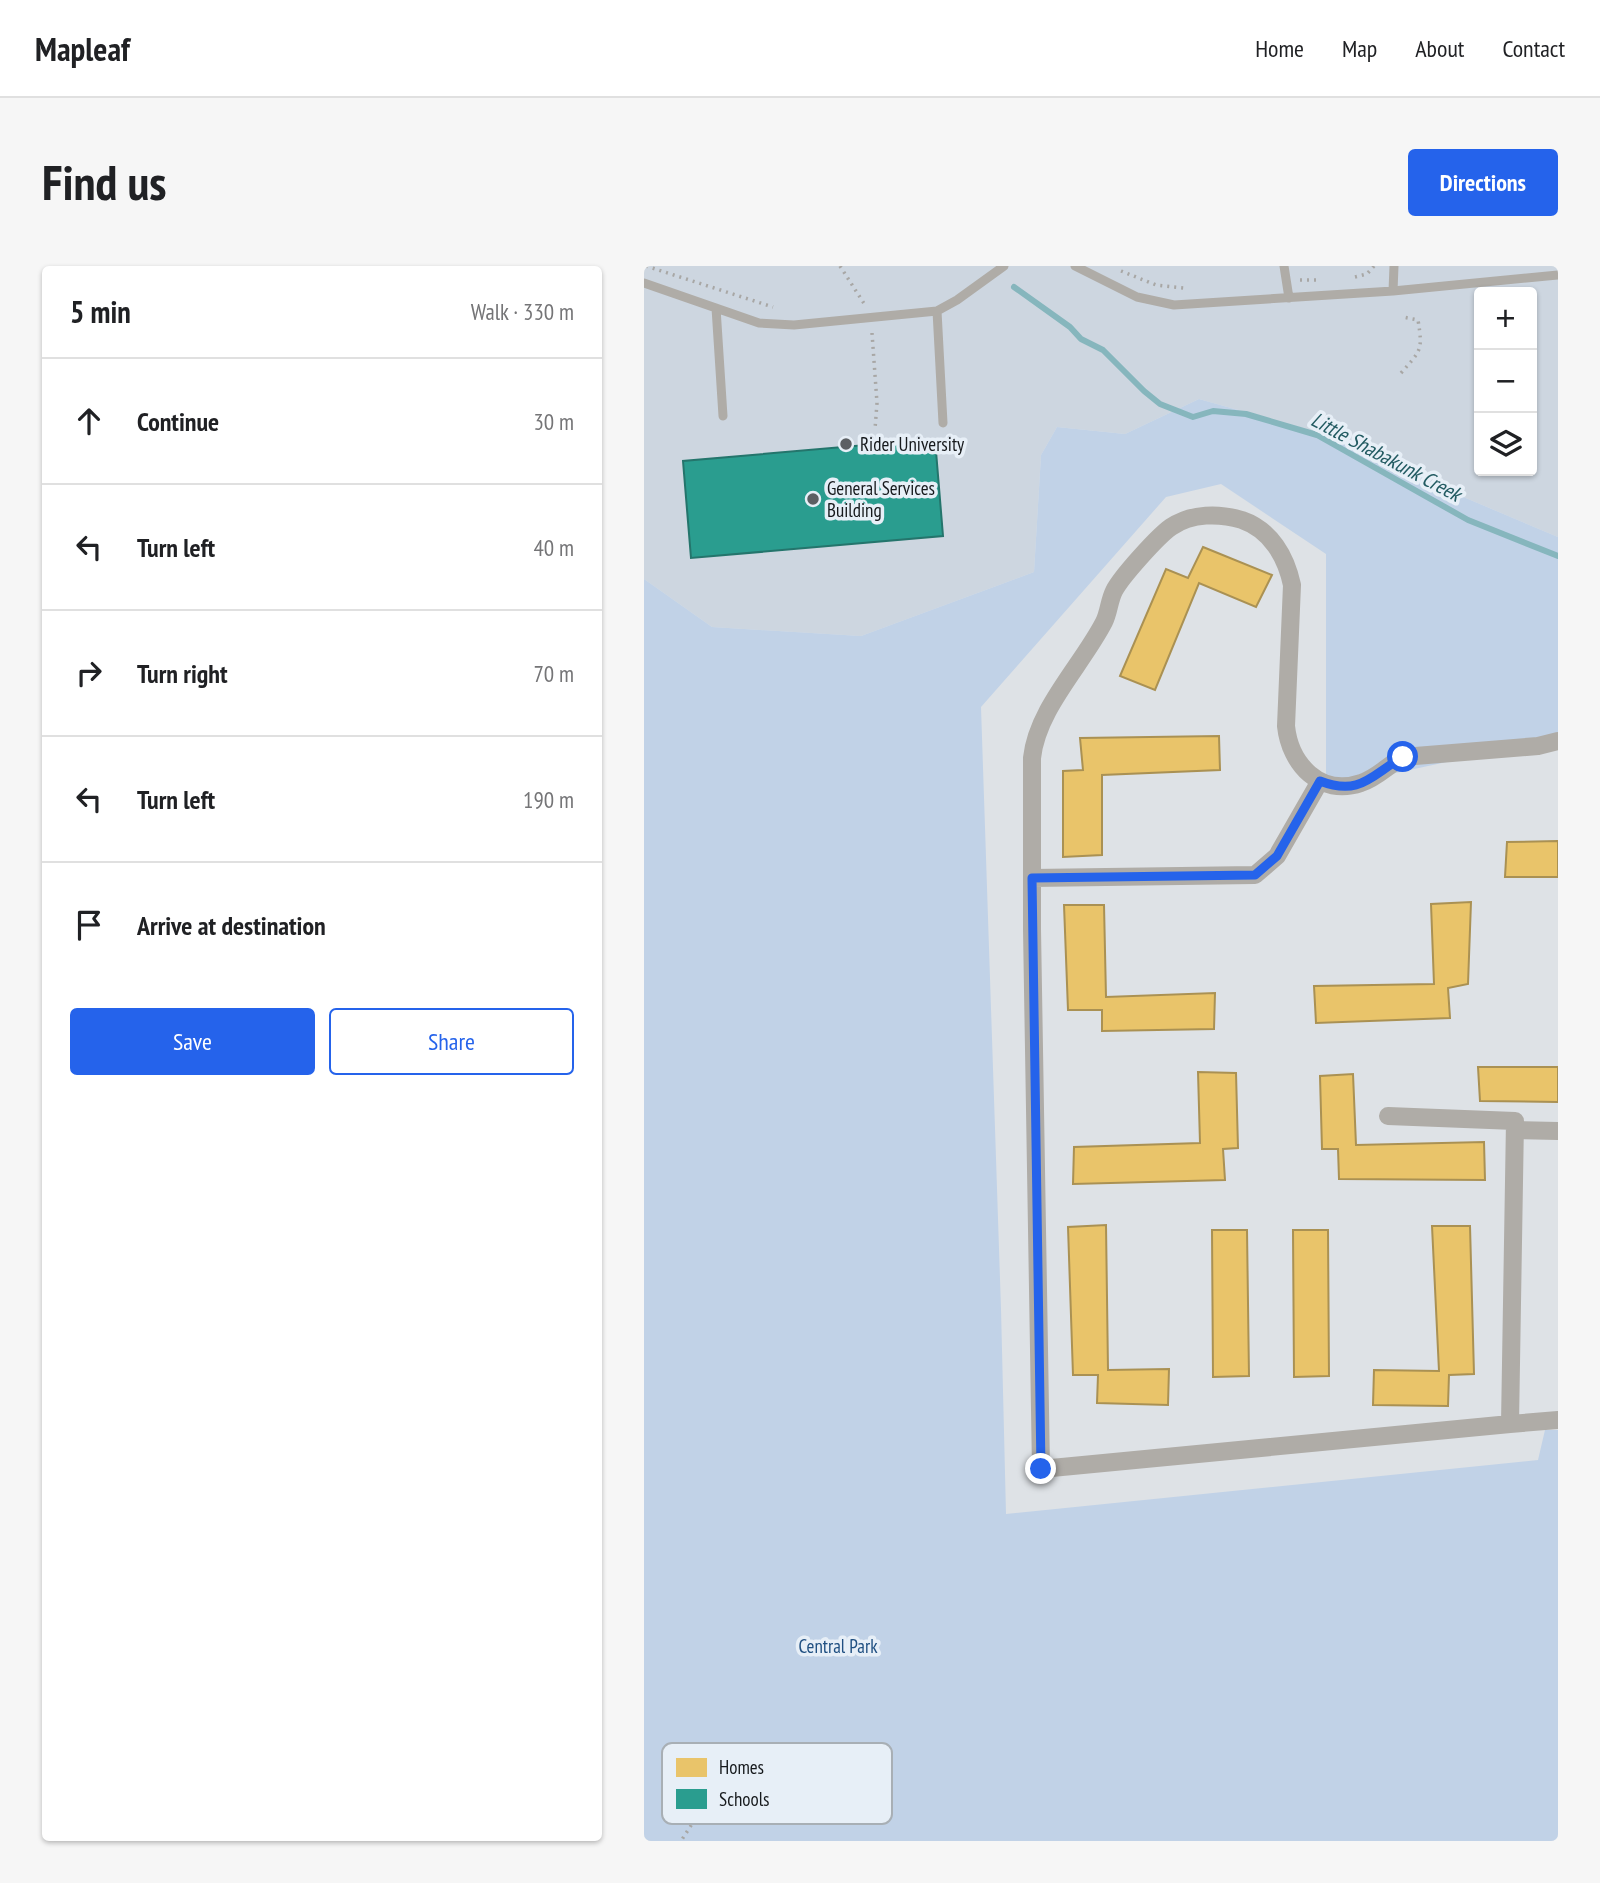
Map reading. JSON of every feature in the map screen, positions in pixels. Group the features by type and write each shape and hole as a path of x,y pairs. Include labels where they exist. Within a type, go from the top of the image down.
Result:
{"street":[{"path":"1558,741 1538,746 1403,757 1374,778 1359,785 1341,786 1320,781 1302,767 1288,744 1286,726 1292,585 1288,566 1278,548 1264,533 1247,522 1227,516 1209,515 1189,519 1171,527 1156,540 1114,591 1105,620 1039,729 1032,758 1041,1469 1558,1420"},
{"path":"1032,878 1255,875 1277,856 1320,781"},
{"path":"1388,1116 1515,1121 1510,1424"},
{"path":"1515,1130 1558,1130"}],"lane":[{"path":"644,283 759,323 794,325 937,311 1004,266"},
{"path":"1075,266 1136,298 1174,304 1393,291 1558,275"},
{"path":"1284,266 1289,298"},
{"path":"1393,291 1394,266"},
{"path":"716,308 723,416"},
{"path":"937,311 943,423"}],"path":[{"path":"646,266 775,308"},
{"path":"840,266 866,307 853,307"},
{"path":"1345,278 1367,274 1374,266"},
{"path":"1118,269 1156,285 1192,289"},
{"path":"1286,281 1317,280"},
{"path":"1401,373 1419,352 1422,344 1418,320 1403,317"},
{"path":"872,331 877,403 875,429"},
{"path":"681,1841 692,1824"}],"shaded area":[{"name":"Rider University","path":"644,266 1558,266 1558,537 1435,485 1399,455 1199,399 1125,434 1057,427 1041,455 1034,572 861,636 712,627 644,579"}],"green space":[{"name":"Central Park","path":"1199,399 1399,455 1435,485 1558,537 1558,738 1326,788 1326,554 1221,484 1166,497 981,707 1006,1514 1538,1460 1545,1430 1558,1430 1558,1841 644,1841 644,579 712,627 861,636 1034,572 1041,455 1057,427 1125,434"}],"building: Homes":[{"path":"1203,547 1272,575 1256,607 1199,583 1155,690 1120,676 1166,569 1188,578"},
{"path":"1219,736 1220,770 1102,775 1102,855 1063,857 1063,771 1083,770 1080,738"},
{"path":"1558,841 1558,877 1505,877 1507,842"},
{"path":"1471,902 1468,984 1448,988 1450,1018 1316,1023 1314,986 1434,984 1431,904"},
{"path":"1064,905 1104,905 1106,997 1215,993 1214,1029 1102,1031 1102,1010 1068,1010"},
{"path":"1478,1067 1558,1067 1558,1102 1480,1101"},
{"path":"1198,1072 1236,1073 1238,1148 1223,1149 1225,1180 1073,1184 1074,1147 1200,1143"},
{"path":"1353,1074 1356,1145 1484,1142 1485,1180 1339,1179 1338,1149 1322,1149 1320,1076"},
{"path":"1106,1225 1108,1370 1169,1369 1168,1405 1097,1403 1098,1375 1073,1375 1068,1227"},
{"path":"1432,1226 1470,1226 1474,1374 1449,1375 1448,1406 1373,1405 1374,1370 1439,1371"},
{"path":"1212,1230 1247,1230 1249,1376 1213,1377"},
{"path":"1293,1230 1328,1230 1329,1376 1294,1377"}],"building: Schools":[{"name":"General Services Building","path":"935,439 943,536 691,558 683,461"}],"waterway":[{"name":"Little Shabakunk Creek","path":"1014,287 1070,327 1081,339 1103,350 1160,404 1193,417 1213,411 1246,414 1317,435 1468,520 1558,556"}],"place":[{"name":"Rider University","path":"846,444"},
{"name":"General Services Building","path":"813,499"}],"route":[{"path":"1041,1469 1032,878 1255,875 1277,856 1320,781 1341,786 1359,785 1374,778 1403,757"}]}
